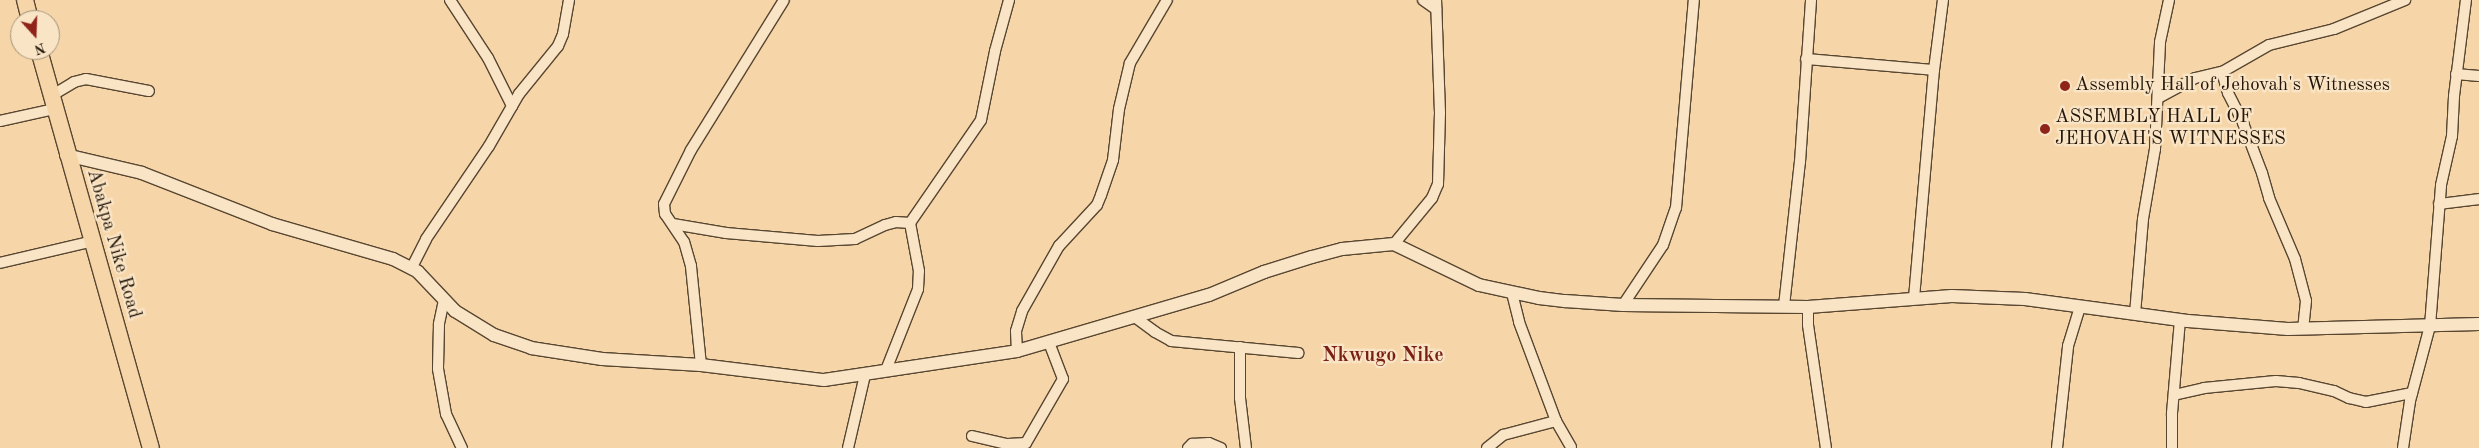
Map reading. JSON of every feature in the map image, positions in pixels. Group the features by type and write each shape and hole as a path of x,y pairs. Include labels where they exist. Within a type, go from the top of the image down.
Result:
{"main road":[{"name":"Abakpa Nike Road","path":"41,60 66,155 93,241 150,448"}],"street":[{"path":"450,0 488,58 512,106"},
{"path":"412,267 426,239 489,146 512,106 558,46 564,34 569,0"},
{"path":"701,365 691,266 684,242 665,214 664,204 667,194 691,150 784,0"},
{"path":"886,370 918,289 918,271 910,223 981,120 992,78 995,51 1009,0"},
{"path":"1017,351 1016,331 1022,312 1059,246 1097,205 1113,160 1119,109 1130,62 1167,0"},
{"path":"1394,244 1432,198 1438,184 1440,113 1436,4 1423,0"},
{"path":"1623,305 1663,245 1676,208 1694,0"},
{"path":"1784,306 1800,162 1811,0"},
{"path":"1914,298 1934,70 1943,0"},
{"path":"2135,314 2143,219 2155,149 2160,42 2168,0"},
{"path":"2158,98 2195,78 2222,72 2269,46 2334,29 2405,0"},
{"path":"2403,448 2412,393 2430,326 2439,204 2452,136 2456,74 2466,0"},
{"path":"1806,59 1934,70"},
{"path":"2222,72 2228,93 2243,122 2269,198 2295,260 2306,301 2303,329"},
{"path":"2456,74 2479,76"},
{"path":"0,121 53,102 74,82 86,79 149,90"},
{"path":"66,155 142,173 272,224 382,255 412,267 455,311 502,339 531,348 602,359 701,365 824,380 1017,351 1136,318 1209,295 1264,272 1312,257 1342,249 1394,244 1479,285 1512,293 1565,301 1623,305 1808,306 1914,298 2025,299 2180,320 2303,329 2479,324"},
{"path":"2439,204 2479,200"},
{"path":"673,224 726,234 818,241 855,239 885,225 896,222 910,223"},
{"path":"0,263 93,241"},
{"path":"1512,293 1519,322 1556,421 1571,447"},
{"path":"444,300 437,348 438,369 446,414 462,448"},
{"path":"1808,306 1808,325 1826,448"},
{"path":"2057,448 2068,346 2080,307"},
{"path":"1136,318 1171,341 1240,346 1298,353"},
{"path":"2172,448 2180,320"},
{"path":"972,436 1008,444 1026,443 1063,379 1049,343"},
{"path":"1240,346 1240,398 1246,448"},
{"path":"848,448 865,375"},
{"path":"2174,395 2204,388 2276,382 2334,391 2349,398 2366,402 2412,393"},
{"path":"1487,448 1503,435 1556,421"},
{"path":"1188,448 1192,444 1209,443 1221,448"}],"place":[{"name":"Assembly Hall of Jehovah's Witnesses","path":"2065,86"},
{"name":"ASSEMBLY HALL OF JEHOVAH'S WITNESSES","path":"2045,129"}],"district":[{"name":"Nkwugo Nike","path":"1383,356"}]}
